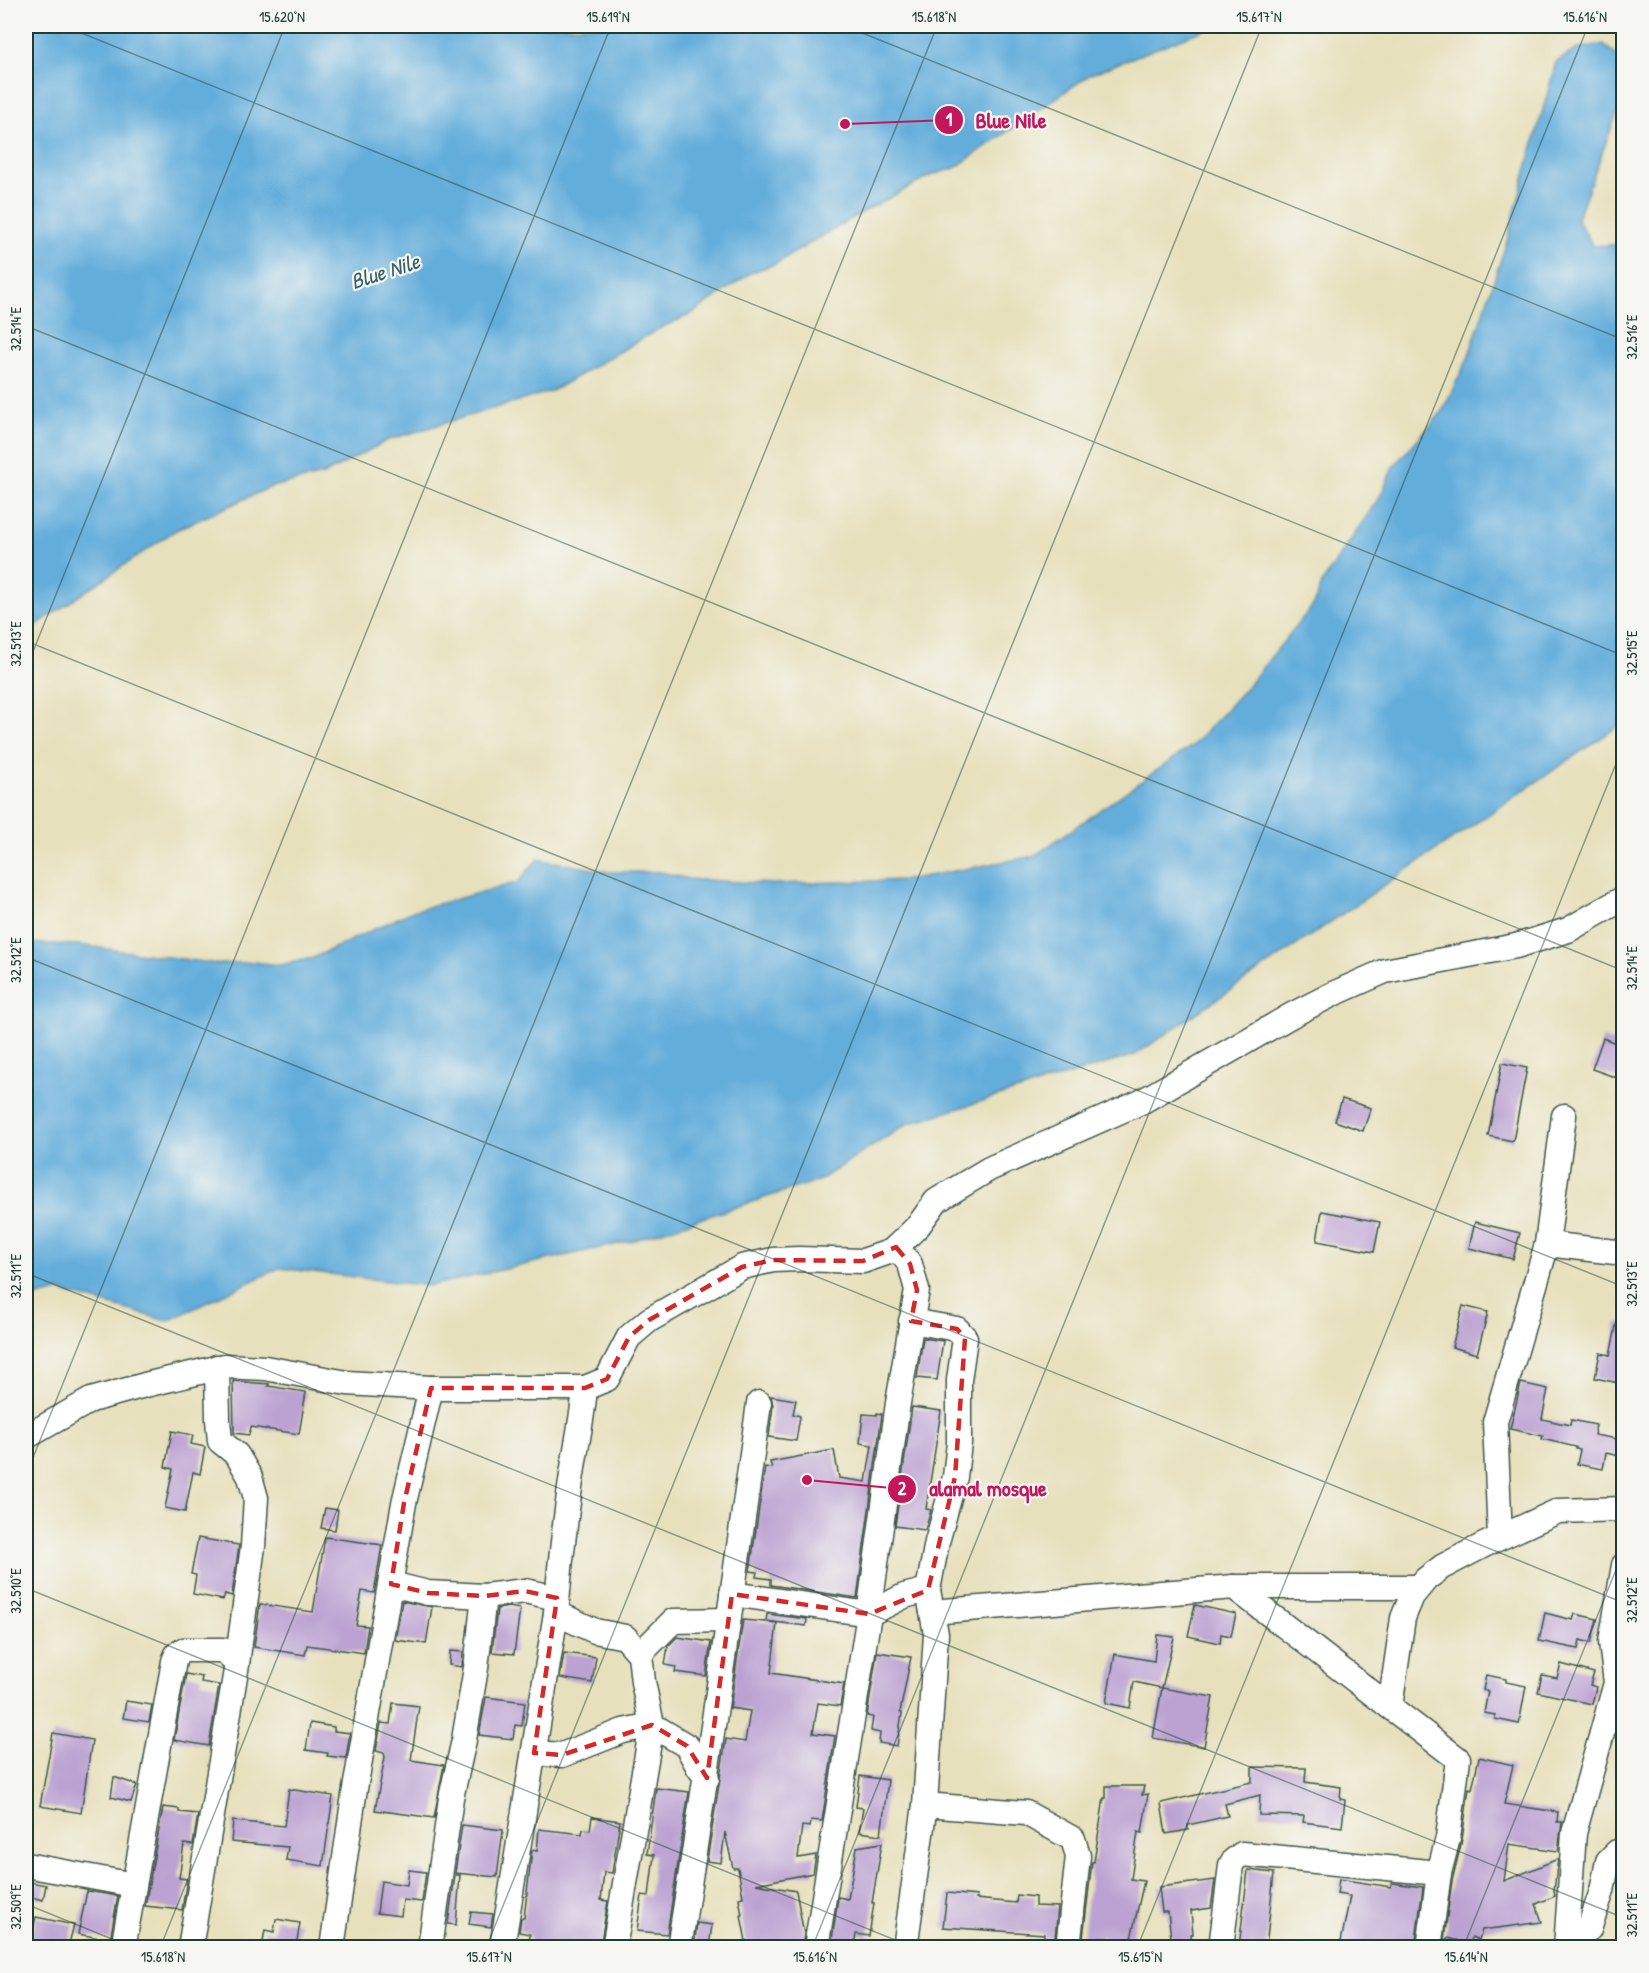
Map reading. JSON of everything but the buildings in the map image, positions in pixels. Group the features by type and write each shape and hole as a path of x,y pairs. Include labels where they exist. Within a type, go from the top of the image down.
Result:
{"street":[{"path":"26,1437 91,1400 225,1366 265,1368 347,1383 431,1388 585,1388 607,1379 629,1337 649,1320 742,1267 773,1260 863,1261 892,1251 918,1226 936,1201 989,1169 1140,1102 1333,994 1385,971 1516,946 1568,930 1623,898"},
{"path":"1500,1537 1495,1422 1547,1244 1564,1116"},
{"path":"1547,1244 1623,1253"},
{"path":"816,1947 869,1614 916,1290 910,1264 896,1247"},
{"path":"905,1947 925,1805 936,1634 930,1601 937,1542 955,1477 959,1443 959,1380 966,1338 957,1329 911,1321"},
{"path":"190,1947 237,1664 253,1546 256,1498 250,1477 237,1455 220,1441 217,1367"},
{"path":"332,1947 354,1796 404,1503 431,1388"},
{"path":"501,1947 557,1606 563,1541 585,1388"},
{"path":"679,1947 706,1778 759,1403"},
{"path":"1389,1707 1403,1618 1412,1596 1442,1567 1558,1510 1623,1509"},
{"path":"1567,1944 1574,1833 1619,1680 1611,1642 1623,1565"},
{"path":"391,1584 428,1593 484,1596 525,1591 557,1606 595,1631 625,1637 640,1654 652,1725 614,1947"},
{"path":"732,1594 869,1614 904,1596 930,1601 1234,1587 1419,1587"},
{"path":"1234,1587 1458,1760 1448,1838 1439,1873 1429,1947"},
{"path":"430,1947 451,1798 464,1740 476,1668 484,1596"},
{"path":"640,1654 673,1621 727,1620"},
{"path":"123,1947 174,1661 177,1654 183,1650 223,1650 237,1664"},
{"path":"534,1753 562,1755 623,1731 652,1725 687,1746 706,1778"},
{"path":"925,1805 1026,1813 1072,1839 1078,1856 1068,1947"},
{"path":"1567,1944 1589,1929 1602,1891 1608,1861 1617,1852 1623,1853"},
{"path":"1221,1947 1231,1865 1242,1854 1439,1873"},
{"path":"27,1868 134,1885"}],"highlighted area":[{"path":"896,1247 910,1264 917,1290 911,1321 957,1329 965,1338 955,1477 928,1590 869,1614 732,1594 707,1778 687,1746 652,1725 562,1755 534,1753 557,1598 525,1591 484,1596 428,1593 391,1584 404,1503 431,1388 585,1388 607,1379 629,1337 649,1320 742,1267 773,1260 863,1261"}],"water":[{"path":"26,26 1220,26 1206,29 1091,74 955,168 932,175 863,212 775,264 752,272 690,315 662,327 552,391 388,440 323,475 271,487 176,530 26,632"},
{"path":"1604,44 1623,62 1623,89 1619,108 1577,219 1593,246 1623,244 1623,723 1135,1055 907,1124 820,1180 631,1241 429,1286 279,1268 168,1321 59,1291 26,1299 26,943 79,945 219,964 254,962 280,965 313,958 413,911 518,882 538,859 610,872 661,872 688,879 773,884 906,880 1034,856 1193,745 1246,688 1314,604 1323,581 1382,493 1393,467 1441,413 1468,358 1506,244 1556,62 1579,48"}],"place":[{"name":"Blue Nile","path":"845,124"},
{"name":"alamal mosque","path":"807,1480"}]}
